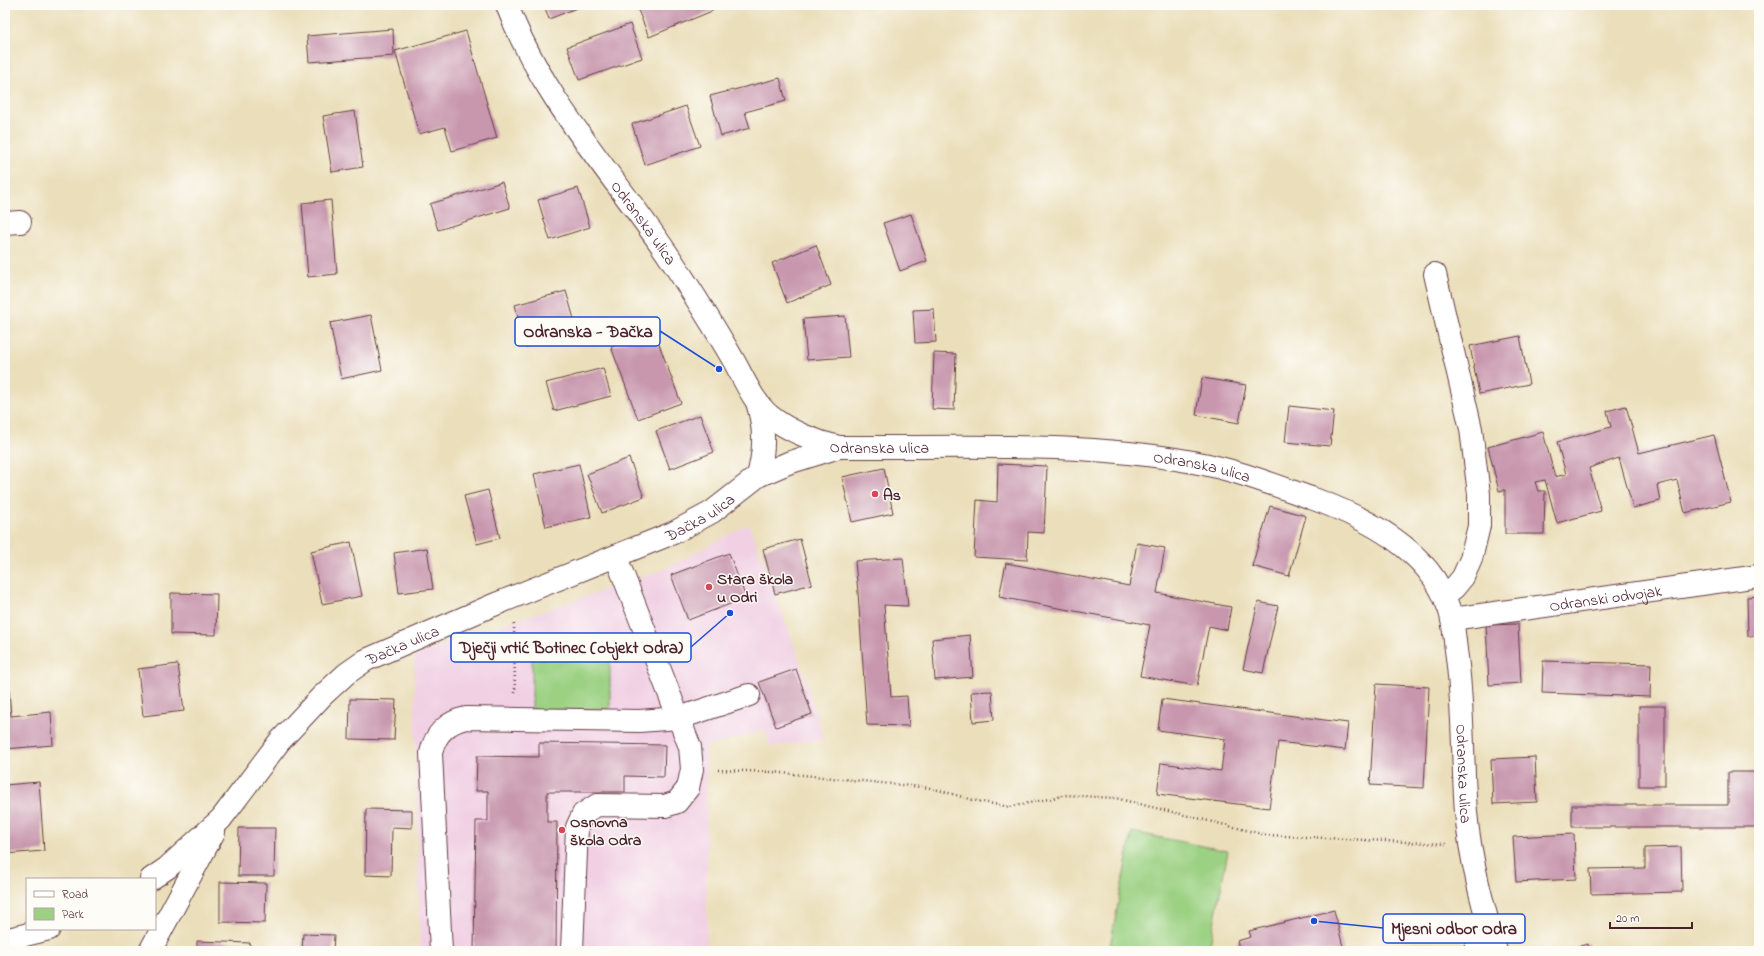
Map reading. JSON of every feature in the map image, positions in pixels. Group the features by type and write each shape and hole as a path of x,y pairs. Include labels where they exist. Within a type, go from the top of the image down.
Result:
{"street":[{"name":"Odranska ulica","path":"507,5 529,53 559,103 670,258 731,355 757,402 770,416 783,424 822,443 838,447 961,446 1090,449 1195,462 1260,479 1333,506 1374,525 1402,544 1412,553 1430,573 1444,595 1452,619 1460,674 1466,814 1470,845 1482,900 1488,949"},
{"path":"1435,274 1471,429 1479,494 1479,526 1471,559 1462,577 1454,588 1444,595"},
{"path":"757,402 763,422 764,438 762,464 758,476"},
{"name":"Đačka ulica","path":"152,878 167,868 221,819 279,742 322,696 346,674 366,660 491,606 673,533 712,512 758,476 788,463 838,447"},
{"path":"572,951 577,827 583,814 597,805 665,806 677,802 688,788 692,769 690,747 616,557"},
{"name":"Odranski odvojak","path":"1452,619 1759,576"},
{"path":"441,951 431,753 433,742 439,733 456,720 466,718 639,721 679,718 749,695"},
{"path":"150,942 221,819"},
{"path":"5,940 45,930"}],"path":[{"path":"514,620 515,719"},
{"path":"692,769 773,772 931,788 977,801 1010,807 1067,795 1116,798 1266,835 1470,845"}],"shaded area":[{"name":"Osnovna škola Odra","path":"749,524 800,661 824,739 770,747 766,730 706,747 707,951 420,951 414,655 663,570"}],"green space":[{"path":"532,659 610,659 610,709 532,710"},
{"path":"1132,832 1228,851 1209,951 1109,951"}],"building":[{"path":"544,5 584,5 549,19"},
{"path":"650,5 710,5 712,11 649,37 638,10"},
{"path":"630,24 642,58 579,80 567,47"},
{"path":"393,29 394,56 309,62 307,36"},
{"path":"466,31 497,138 452,151 445,127 419,134 395,51"},
{"path":"780,78 786,101 745,112 750,128 721,136 710,96"},
{"path":"686,106 700,146 645,165 632,124"},
{"path":"355,111 363,167 332,172 323,116"},
{"path":"502,182 510,208 438,230 430,204"},
{"path":"578,188 590,227 550,240 538,200"},
{"path":"331,200 337,274 308,277 302,203"},
{"path":"911,214 927,261 900,271 883,223"},
{"path":"816,245 831,285 787,303 772,263"},
{"path":"566,291 578,333 526,347 515,305"},
{"path":"934,309 936,342 915,343 913,310"},
{"path":"371,315 382,370 341,379 330,323"},
{"path":"845,316 849,357 807,360 803,319"},
{"path":"654,331 681,403 638,419 611,347"},
{"path":"1520,336 1529,384 1479,394 1470,346"},
{"path":"934,353 956,354 954,410 932,409"},
{"path":"603,368 611,396 554,411 546,383"},
{"path":"1202,378 1246,385 1239,423 1196,415"},
{"path":"1289,406 1334,411 1330,446 1285,442"},
{"path":"1626,406 1639,453 1714,435 1731,502 1685,513 1677,480 1657,485 1660,501 1633,508 1619,458 1589,468 1601,511 1557,523 1545,480 1535,482 1538,491 1545,491 1544,534 1505,534 1505,490 1499,491 1488,447 1543,432 1555,477 1566,474 1557,442 1611,427 1607,411"},
{"path":"700,415 714,452 670,469 656,431"},
{"path":"629,458 644,497 602,513 587,474"},
{"path":"579,464 591,517 546,527 534,474"},
{"path":"998,464 1047,466 1044,533 1028,532 1027,560 974,557 977,500 997,502"},
{"path":"884,468 893,513 852,522 842,477"},
{"path":"488,490 500,538 477,544 464,496"},
{"path":"1270,506 1306,516 1289,576 1252,566"},
{"path":"800,539 812,584 775,594 763,549"},
{"path":"351,542 362,596 322,604 311,551"},
{"path":"1137,543 1165,548 1157,593 1231,607 1227,630 1209,626 1197,686 1140,676 1150,625 999,597 1006,563 1129,586"},
{"path":"427,548 433,589 399,593 394,553"},
{"name":"Stara škola u Odri","path":"729,553 746,598 688,620 671,575"},
{"path":"903,558 908,606 884,605 891,697 907,696 909,726 867,725 855,561"},
{"path":"171,593 217,594 216,635 171,634"},
{"path":"1759,596 1759,636 1748,636 1747,597"},
{"path":"1258,602 1278,606 1263,673 1243,669"},
{"path":"1518,624 1521,683 1489,685 1486,625"},
{"path":"970,635 973,677 935,680 932,639"},
{"path":"1543,661 1651,664 1650,697 1542,693"},
{"path":"178,664 184,711 143,716 138,669"},
{"path":"796,669 812,714 776,727 759,682"},
{"path":"8,678 11,716 51,712 53,745 5,749 5,679"},
{"path":"1376,684 1429,687 1424,788 1370,785"},
{"path":"992,691 994,720 973,722 971,692"},
{"path":"350,699 396,700 394,740 349,739"},
{"path":"1162,699 1348,723 1345,750 1278,742 1269,808 1157,794 1161,763 1221,771 1225,739 1158,730"},
{"path":"1639,706 1665,706 1665,786 1639,786"},
{"path":"539,743 665,745 664,777 625,776 625,792 547,792 547,822 557,822 556,951 474,951 476,821 488,821 488,791 476,791 477,756 539,757"},
{"path":"1535,757 1537,802 1493,804 1491,759"},
{"path":"1728,772 1756,772 1756,827 1572,827 1572,805 1728,805"},
{"path":"39,782 44,851 5,854 5,785"},
{"path":"366,809 412,810 412,828 392,827 391,876 365,875"},
{"path":"239,828 275,828 274,876 238,876"},
{"path":"1574,834 1576,879 1516,882 1513,837"},
{"path":"1681,847 1682,892 1591,894 1590,869 1645,868 1645,848"},
{"path":"220,882 266,883 265,923 220,922"},
{"path":"1334,910 1344,951 1240,951 1237,941 1251,937 1249,931"},
{"path":"303,934 334,935 333,951 302,951"},
{"path":"197,941 250,943 249,951 197,951"},
{"path":"1588,944 1589,951 1564,951 1564,950"}],"place":[{"name":"Odranska - Đačka","path":"719,369"},
{"name":"As","path":"875,494"},
{"name":"Stara škola u Odri","path":"709,587"},
{"name":"Dječji vrtić Botinec (objekt Odra)","path":"730,613"},
{"name":"Osnovna škola Odra","path":"562,830"},
{"name":"Mjesni odbor Odra","path":"1314,921"}]}
